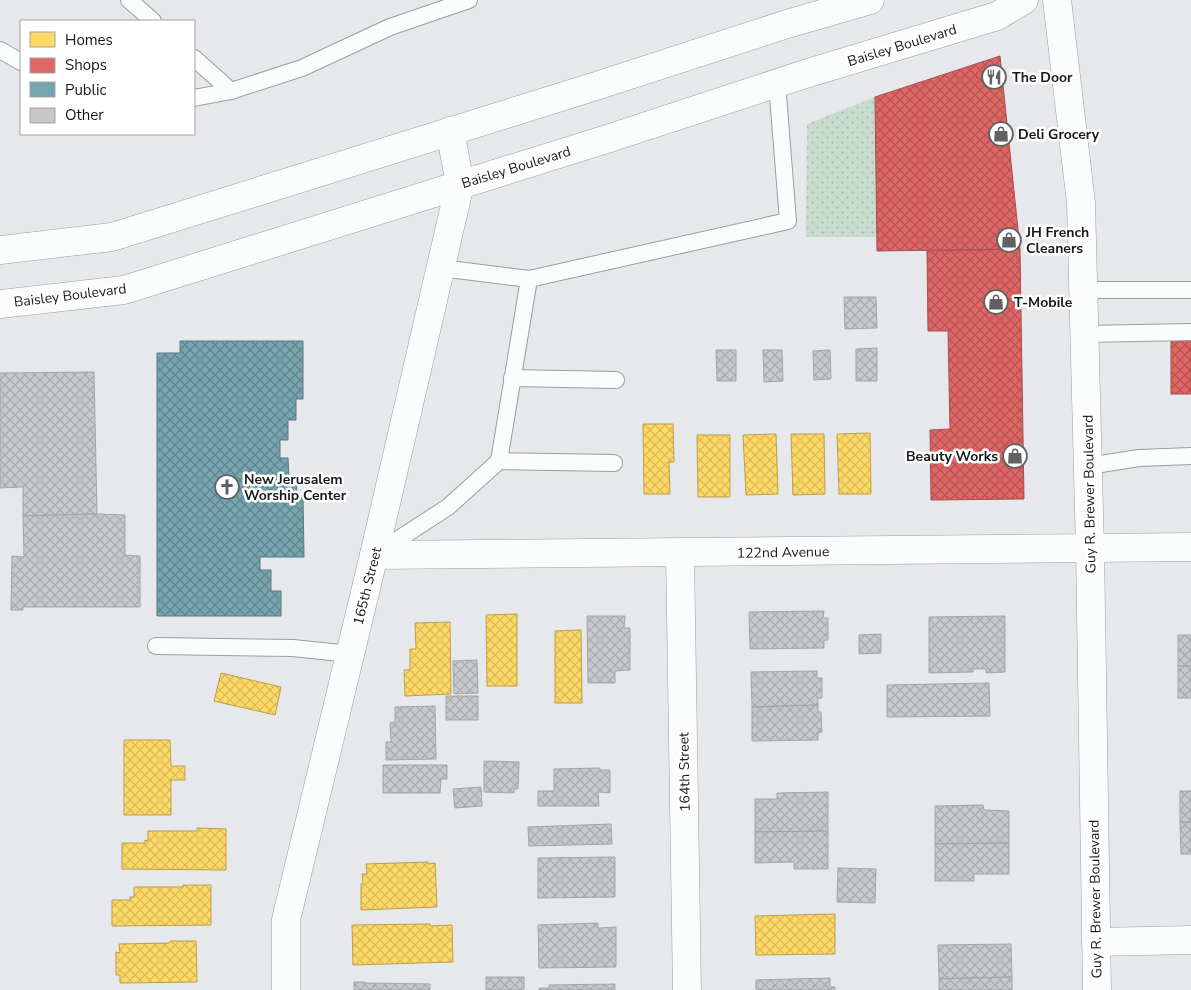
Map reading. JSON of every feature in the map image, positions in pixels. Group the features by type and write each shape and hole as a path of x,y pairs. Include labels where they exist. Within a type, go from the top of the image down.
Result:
{"main road":[{"path":"0,250 112,237 787,24 870,0"},
{"name":"Baisley Boulevard","path":"0,304 124,290 610,138 777,83 997,16 1024,0"},
{"name":"Guy R. Brewer Boulevard","path":"1057,0 1081,203 1090,549 1097,990"},
{"path":"450,131 460,184"},
{"name":"165th Street","path":"286,990 286,920 374,555 460,184"},
{"name":"122nd Avenue","path":"374,555 1191,547"},
{"name":"164th Street","path":"680,553 688,990"},
{"path":"268,990 286,920"},
{"path":"1096,942 1191,940"}],"lane":[{"path":"129,0 152,20"},
{"path":"195,98 231,91 302,68 390,27 469,0"},
{"path":"0,50 20,61"},
{"path":"195,59 231,91"},
{"path":"441,268 529,279 788,221 777,83"},
{"path":"374,555 448,507 498,462 529,279"},
{"path":"1083,290 1191,290"},
{"path":"1084,334 1191,332"},
{"path":"512,378 616,380"},
{"path":"1088,466 1139,458 1191,456"},
{"path":"498,462 614,463"},
{"path":"156,646 293,648 350,654"}],"green space":[{"path":"875,97 877,237 806,237 807,124"}],"building: Homes":[{"path":"643,424 673,424 674,462 669,462 670,494 644,494"},
{"path":"870,433 871,494 839,494 837,434"},
{"path":"776,434 778,494 746,495 743,435"},
{"path":"791,434 824,434 825,494 793,495"},
{"path":"697,435 730,435 730,497 698,497"},
{"path":"517,614 517,686 487,686 486,615"},
{"path":"450,622 451,694 405,696 404,670 410,670 410,649 416,649 415,623"},
{"path":"581,630 582,703 555,703 555,631"},
{"path":"221,673 281,687 275,715 214,701"},
{"path":"124,740 170,740 171,766 185,766 185,780 171,780 171,815 124,815"},
{"path":"197,828 226,829 226,870 122,869 122,843 145,843 145,840 148,841 148,831 197,831"},
{"path":"428,862 428,864 435,863 437,907 361,910 362,874 367,874 366,864"},
{"path":"183,885 211,885 211,925 112,926 112,900 130,900 130,897 134,897 134,887 183,887"},
{"path":"835,914 835,954 756,955 755,916"},
{"path":"430,924 430,926 452,925 453,962 353,965 352,925"},
{"path":"170,941 196,941 197,982 120,983 120,975 116,975 116,952 120,953 119,944 169,943"}],"building: Shops":[{"path":"1000,56 1020,249 877,251 875,97"},
{"path":"1020,249 1024,499 931,500 930,430 950,429 948,331 928,331 927,251"},
{"path":"1171,337 1191,337 1191,394 1171,394"}],"building: Public":[{"name":"New Jerusalem Worship Center","path":"180,341 303,341 303,399 296,399 296,420 288,420 288,440 280,440 280,458 288,458 289,477 296,477 297,496 303,496 304,557 260,557 260,570 271,570 271,591 281,591 281,616 157,616 157,353 180,353"}],"building: Other":[{"path":"844,297 876,297 877,328 845,329"},
{"path":"877,348 877,381 856,381 856,349"},
{"path":"716,350 736,350 736,381 717,381"},
{"path":"763,350 782,350 783,381 764,382"},
{"path":"830,350 831,379 814,380 813,351"},
{"path":"94,372 97,514 23,516 23,487 0,488 0,373"},
{"path":"125,515 125,555 140,556 140,607 23,607 23,610 11,610 12,556 24,557 23,516"},
{"path":"824,611 823,618 828,618 828,640 824,640 824,648 750,649 749,612"},
{"path":"587,616 625,616 624,628 630,628 630,670 615,671 615,683 588,683"},
{"path":"1005,616 1005,672 986,673 986,669 973,669 973,672 929,673 929,617"},
{"path":"881,634 881,653 859,654 859,635"},
{"path":"1178,635 1191,635 1191,666 1178,666"},
{"path":"477,660 478,693 454,694 453,661"},
{"path":"1178,666 1191,666 1191,698 1178,698"},
{"path":"817,671 817,678 822,678 822,698 818,698 818,705 752,707 751,672"},
{"path":"989,683 990,716 887,717 887,685"},
{"path":"446,696 478,696 478,720 446,720"},
{"path":"818,705 818,712 821,712 822,732 818,733 818,740 752,741 752,707"},
{"path":"435,706 436,759 386,760 386,742 391,742 390,723 395,722 395,707"},
{"path":"484,761 519,762 518,789 514,789 514,793 484,792"},
{"path":"383,765 447,765 447,779 441,779 440,793 383,793"},
{"path":"600,768 600,770 610,770 610,793 598,792 599,806 538,806 538,791 554,791 554,769"},
{"path":"481,787 482,806 455,808 453,789"},
{"path":"1180,791 1191,791 1191,822 1180,822"},
{"path":"828,792 828,831 755,832 755,799 777,799 777,793"},
{"path":"983,805 984,810 1009,811 1009,843 935,844 935,806"},
{"path":"1180,822 1191,822 1191,854 1181,854"},
{"path":"611,824 612,844 529,846 528,827"},
{"path":"828,831 828,869 794,869 794,862 755,863 755,832"},
{"path":"1009,843 1009,874 974,874 974,881 935,881 935,844"},
{"path":"615,857 615,897 538,898 538,858"},
{"path":"838,868 876,869 875,903 837,902"},
{"path":"598,923 598,928 616,927 616,967 539,968 538,925"},
{"path":"1011,944 1012,977 939,979 938,945"},
{"path":"486,977 524,977 524,990 486,990"},
{"path":"1012,977 1012,990 939,990 939,979"},
{"path":"830,978 830,987 835,987 835,990 756,990 756,980"},
{"path":"354,982 430,984 430,990 354,990"},
{"path":"615,984 615,990 539,990 539,988 549,988 549,985"}],"place":[{"name":"The Door","path":"994,77"},
{"name":"Deli Grocery","path":"1001,134"},
{"name":"JH French Cleaners","path":"1009,240"},
{"name":"T-Mobile","path":"996,302"},
{"name":"Beauty Works","path":"1015,456"},
{"name":"New Jerusalem Worship Center","path":"227,487"}]}
